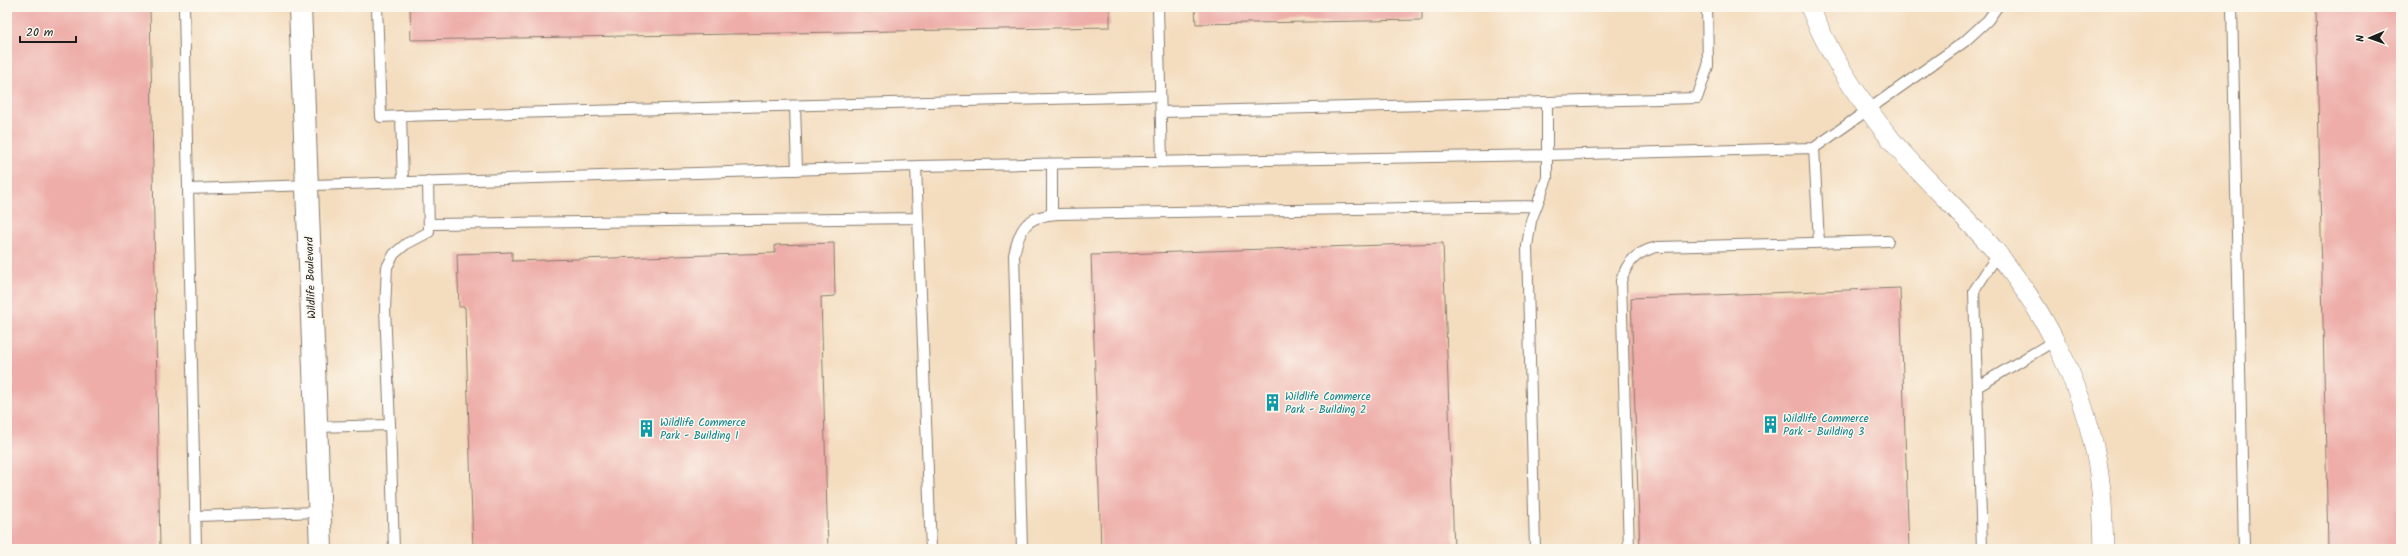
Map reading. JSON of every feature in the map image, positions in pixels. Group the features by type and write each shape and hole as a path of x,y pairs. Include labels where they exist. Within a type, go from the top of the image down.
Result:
{"street":[{"name":"Wildlife Boulevard","path":"300,7 321,549"},
{"path":"1810,7 1838,63 1868,108 1893,142 1998,254 2035,306 2054,341 2080,394 2096,451 2103,516 2104,549"}],"lane":[{"path":"184,7 196,549"},
{"path":"377,7 381,117 1160,96"},
{"path":"1158,7 1162,162"},
{"path":"1161,112 1697,98 1708,66 1707,7"},
{"path":"188,189 916,166 1547,155 1814,148 1868,108 1964,42 1984,26 1997,7"},
{"path":"2232,7 2244,549"},
{"path":"1535,549 1527,246 1530,221 1547,178 1547,102"},
{"path":"795,106 797,170"},
{"path":"402,116 404,182"},
{"path":"1814,148 1819,243"},
{"path":"1052,164 1052,214"},
{"path":"916,166 931,549"},
{"path":"394,549 385,309 387,267 394,254 406,244 429,232 428,181"},
{"path":"1022,549 1014,255 1018,236 1027,223 1039,216 1052,214 1536,206"},
{"path":"429,224 918,218"},
{"path":"1629,549 1621,281 1631,260 1638,254 1657,247 1888,241"},
{"path":"1982,549 1974,290 1998,254"},
{"path":"1977,388 2054,341"},
{"path":"316,427 390,425"},
{"path":"196,516 320,512"}],"building":[{"path":"7,7 150,7 160,549 7,549"},
{"path":"410,7 1110,7 1110,27 411,40"},
{"path":"1195,7 1422,7 1422,20 1196,24"},
{"path":"2316,7 2401,7 2401,549 2328,549"},
{"name":"Wildlife Commerce Park - Building 1","path":"834,243 835,296 821,297 828,549 473,549 465,307 459,307 457,254 512,252 512,261 775,253 775,245"},
{"name":"Wildlife Commerce Park - Building 2","path":"1443,243 1454,549 1101,549 1091,255"},
{"name":"Wildlife Commerce Park - Building 3","path":"1900,288 1909,549 1640,549 1631,298"}],"place":[{"name":"Wildlife Commerce Park - Building 2","path":"1272,402"},
{"name":"Wildlife Commerce Park - Building 3","path":"1770,424"},
{"name":"Wildlife Commerce Park - Building 1","path":"647,428"}]}
